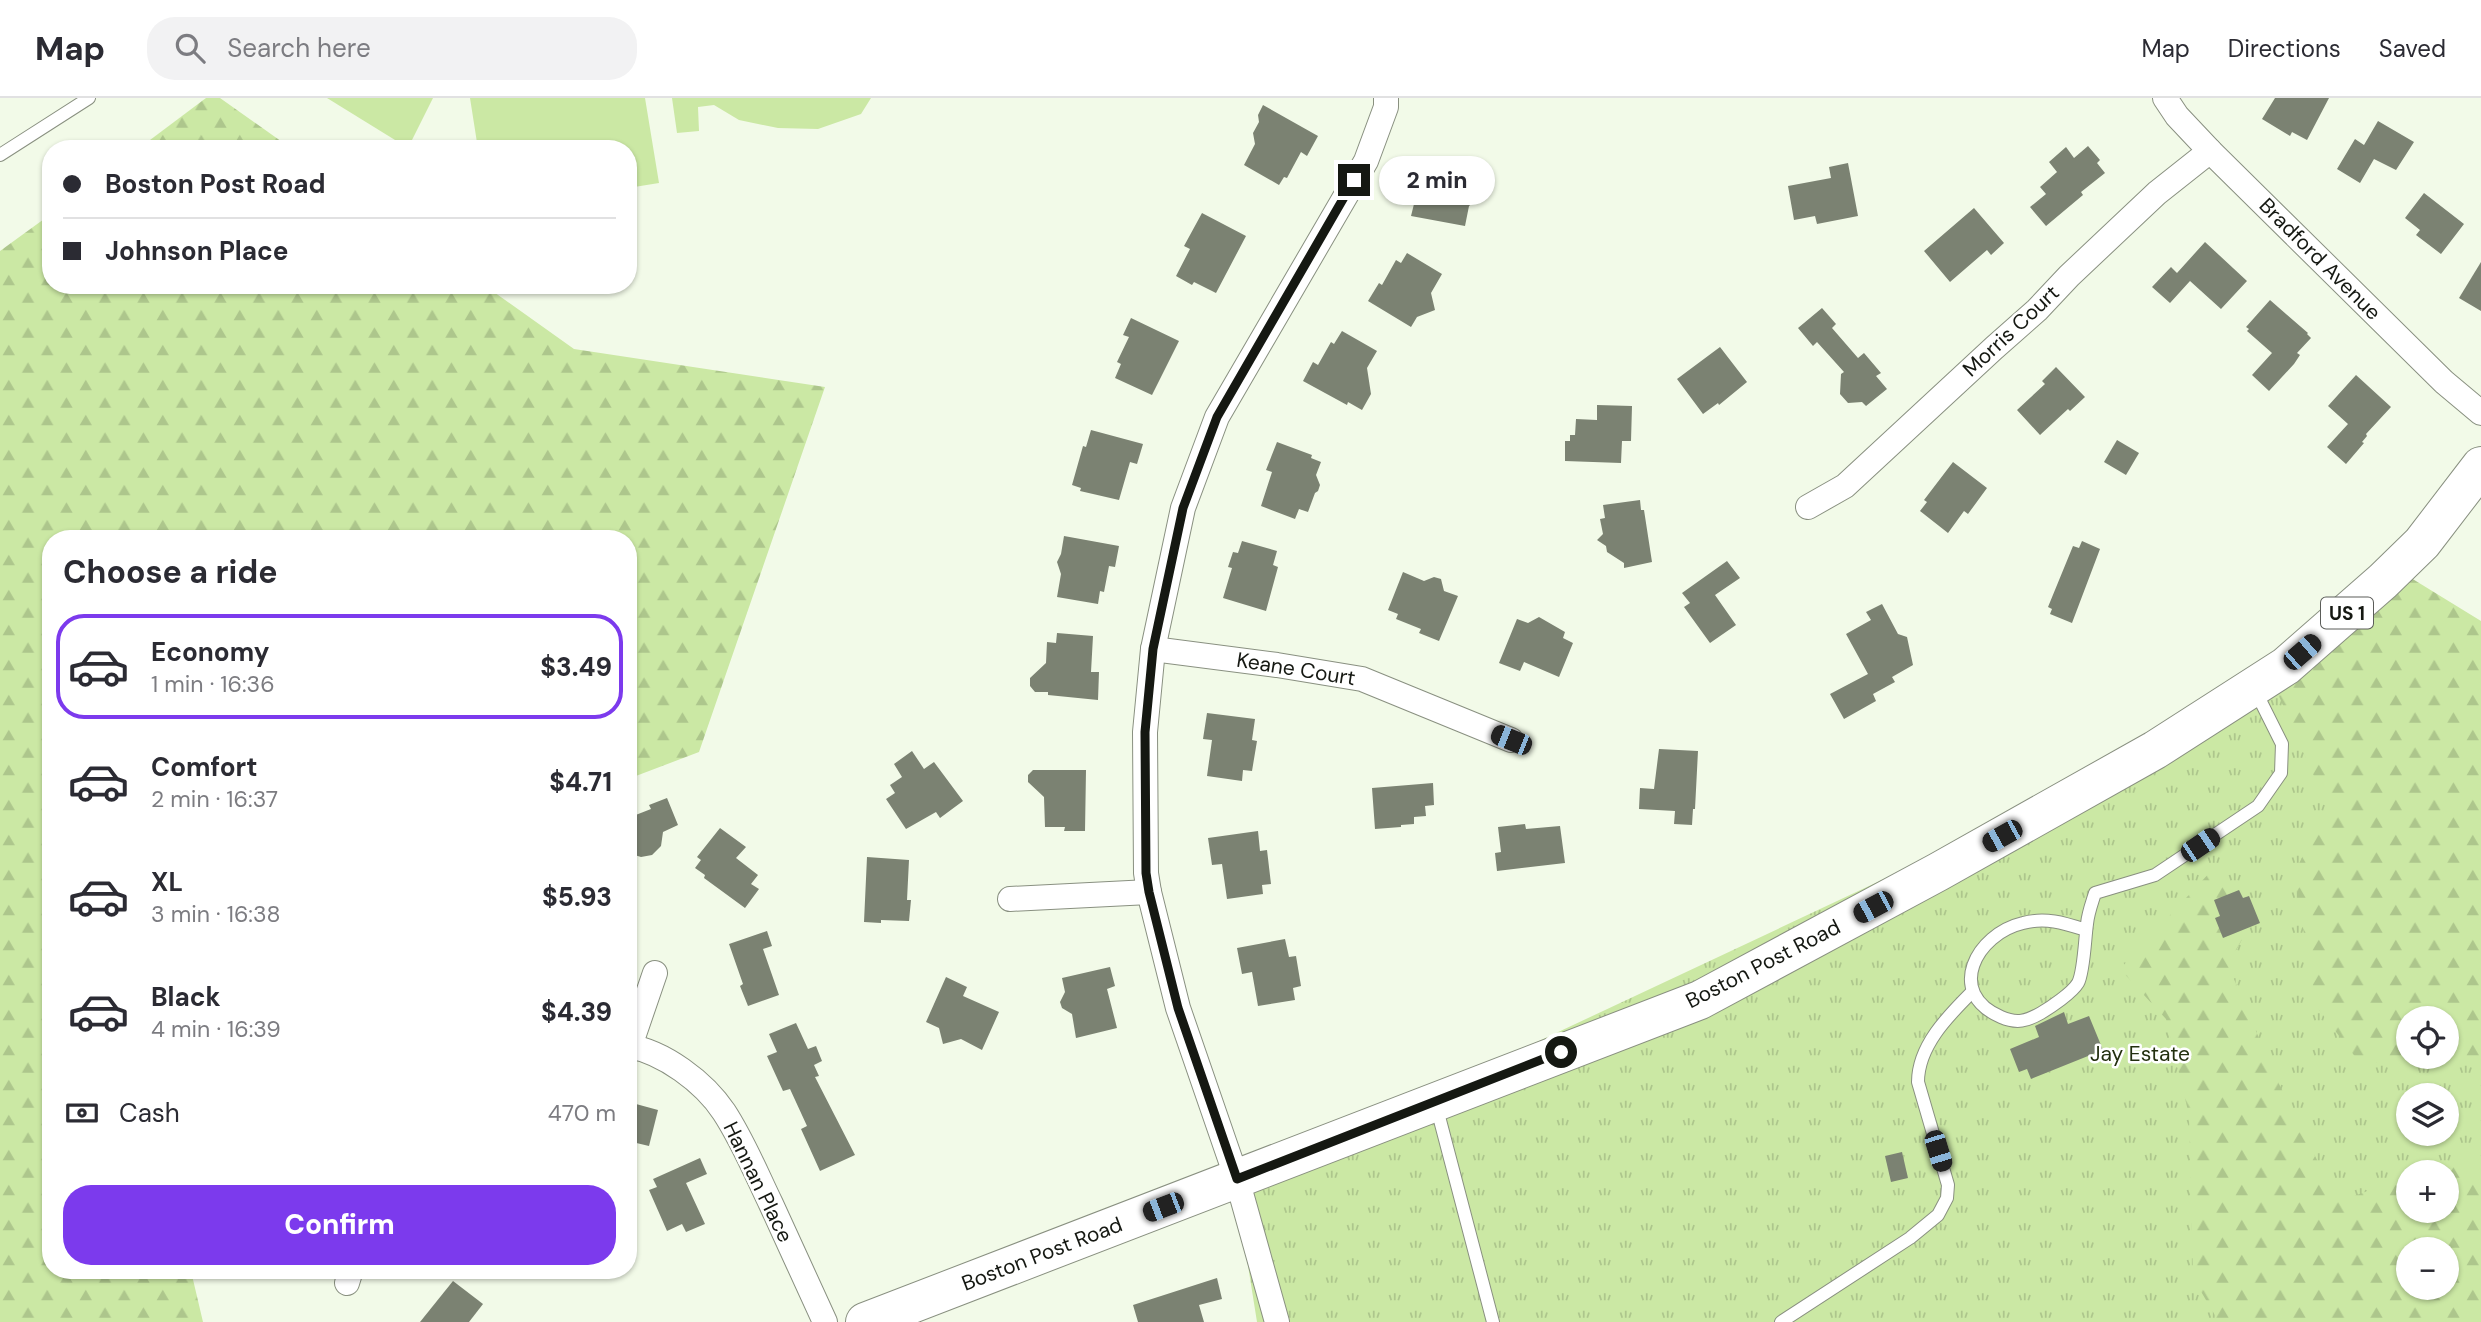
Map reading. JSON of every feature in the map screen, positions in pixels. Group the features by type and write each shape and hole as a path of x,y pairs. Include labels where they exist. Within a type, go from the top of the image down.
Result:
{"main road":[{"name":"Boston Post Road","path":"865,1322 1700,1000 2132,764 2286,666 2422,543 2481,466"}],"street":[{"path":"1277,1322 1237,1179 1178,1008 1149,892 1146,873 1145,732 1153,649 1183,508 1217,417 1366,160 1386,107 1386,98"},
{"name":"Bradford Avenue","path":"2165,98 2177,116 2210,151 2444,382 2481,414"},
{"name":"Morris Court","path":"1808,507 1845,486 2037,310 2157,193 2210,151"},
{"name":"Keane Court","path":"1153,649 1362,679 1511,740"},
{"path":"1010,899 1149,892"},
{"path":"637,1024 655,973"},
{"name":"Hannan Place","path":"637,1048 696,1081 723,1111 750,1158 825,1322"}],"lane":[{"path":"0,155 89,98"},
{"path":"2086,930 2052,919 2021,923 1979,950 1970,970 1972,992 1987,1011 2005,1019 2026,1021 2055,1005 2078,983 2095,893 2155,876 2258,806 2281,773 2282,744 2253,687"},
{"path":"1780,1322 1910,1238 1938,1215 1947,1198 1948,1185 1921,1095 1918,1070 1922,1056 1932,1039 1972,992"},
{"path":"1435,1101 1493,1322"}],"green space":[{"path":"206,98 220,98 279,140 150,140"},
{"path":"327,98 433,98 412,140 395,140"},
{"path":"470,98 645,98 659,183 637,187 637,140 477,140"},
{"path":"672,98 871,98 861,114 818,129 778,128 739,120 714,105 698,107 699,131 677,133"},
{"path":"42,221 42,294 497,294 574,349 825,387 699,752 637,776 637,530 42,530 42,1279 193,1279 203,1322 0,1322 0,251"},
{"path":"2411,578 2481,621 2481,1057 2459,1058 2459,1006 2396,1006 2396,1061 2360,1063 2316,1006 2294,874 2327,806 2278,694"},
{"name":"Jay Estate","path":"2286,666 2481,1002 2481,1322 1257,1322 1231,1159 1290,1158 2278,694"},
{"path":"2213,869 2250,925 2228,965 2275,1076 2338,1202 2396,1180 2396,1223 2459,1223 2459,1160 2452,1160 2463,1156 2481,1182 2481,1322 2219,1322 2193,1278 2189,1115 2166,1019 2120,969"}],"building":[{"path":"2275,98 2329,98 2307,140 2292,132 2290,136 2262,119"},
{"path":"1263,105 1318,136 1307,156 1301,152 1287,178 1284,177 1279,185 1244,165 1255,144 1253,133"},
{"path":"2378,121 2414,142 2396,170 2374,159 2360,183 2337,169 2355,139 2364,145"},
{"path":"2088,146 2100,160 2097,163 2105,173 2046,226 2030,207 2046,194 2040,187 2057,172 2049,162 2066,147 2074,158"},
{"path":"1432,156 1472,164 1468,183 1476,200 1469,206 1465,226 1411,216 1423,168 1429,169"},
{"path":"1848,163 1858,216 1817,224 1815,216 1794,220 1788,186 1831,178 1829,167"},
{"path":"2424,193 2464,224 2441,254 2416,235 2420,230 2405,218"},
{"path":"1974,208 2004,243 1991,255 1987,250 1950,282 1924,251"},
{"path":"1202,213 1246,236 1216,293 1176,276 1190,249 1184,246"},
{"path":"2205,242 2247,281 2221,309 2190,281 2170,303 2152,287 2171,267 2177,273"},
{"path":"1407,253 1442,274 1431,293 1435,310 1417,317 1411,327 1368,301 1379,283 1382,285 1396,260 1401,263"},
{"path":"2481,262 2481,311 2459,298"},
{"path":"2270,300 2311,338 2297,353 2300,355 2294,364 2269,391 2252,375 2272,353 2247,331 2249,329 2246,327"},
{"path":"1822,308 1836,324 1832,328 1858,358 1864,353 1881,373 1876,376 1887,389 1866,406 1862,402 1848,403 1840,394 1841,374 1844,372 1817,342 1813,346 1798,328"},
{"path":"1131,318 1179,341 1152,395 1115,378 1121,364 1117,362 1129,337 1123,335"},
{"path":"1342,331 1377,351 1367,368 1371,394 1362,410 1348,402 1347,405 1303,381 1313,362 1318,365 1331,342 1334,344"},
{"path":"1720,347 1747,382 1719,405 1718,403 1703,414 1677,379"},
{"path":"2056,367 2085,397 2040,435 2017,410 2045,384 2042,381"},
{"path":"2356,375 2391,407 2366,434 2362,442 2364,443 2346,464 2327,447 2348,424 2328,406"},
{"path":"1597,405 1632,406 1631,441 1622,441 1621,463 1565,461 1565,441 1570,441 1570,435 1575,435 1576,419 1597,420"},
{"path":"1091,430 1143,444 1137,464 1130,462 1119,500 1080,491 1081,488 1072,485 1083,446 1086,447"},
{"path":"2117,440 2139,453 2126,475 2104,462"},
{"path":"1277,442 1312,455 1311,458 1321,462 1316,475 1320,485 1318,491 1308,512 1299,509 1295,519 1261,506 1272,472 1266,470"},
{"path":"1953,462 1987,488 1968,514 1964,511 1948,533 1920,511 1927,502 1924,500"},
{"path":"1640,500 1652,562 1624,568 1624,563 1607,552 1606,546 1597,540 1603,534 1600,519 1605,518 1603,505"},
{"path":"1064,536 1119,546 1115,567 1109,566 1104,592 1100,591 1098,604 1057,597 1061,574 1057,562"},
{"path":"1242,541 1277,551 1273,565 1278,567 1266,611 1223,598 1232,568 1228,567 1233,552 1238,553"},
{"path":"2082,541 2100,549 2072,623 2050,614 2052,609 2048,607 2073,546 2079,548"},
{"path":"1727,561 1740,578 1715,595 1736,625 1710,643 1684,607 1690,603 1682,593"},
{"path":"1403,572 1424,581 1434,577 1441,579 1444,591 1458,596 1439,641 1419,633 1421,629 1396,619 1398,614 1388,610"},
{"path":"1882,604 1898,634 1907,637 1913,665 1892,677 1895,682 1873,694 1876,701 1844,719 1830,694 1868,674 1846,634 1871,620 1866,612"},
{"path":"1539,617 1565,632 1563,638 1573,643 1559,677 1524,662 1520,671 1499,663 1517,619 1528,623"},
{"path":"1057,633 1093,636 1091,672 1099,672 1098,700 1048,695 1048,692 1035,692 1030,686 1030,678 1046,663 1047,642 1056,643"},
{"path":"1207,713 1255,719 1252,740 1257,741 1252,771 1243,770 1242,781 1207,776 1212,740 1203,739"},
{"path":"1659,749 1698,751 1692,825 1674,824 1675,811 1639,809 1640,788 1654,789"},
{"path":"912,751 924,769 934,762 963,801 940,818 936,812 906,829 886,799 895,793 890,785 902,777 894,764"},
{"path":"1033,770 1086,770 1085,831 1045,827 1044,797 1028,782 1028,775"},
{"path":"1433,783 1434,805 1425,806 1426,816 1414,817 1414,824 1375,829 1372,788"},
{"path":"667,798 678,825 663,832 661,846 652,855 641,857 637,856 637,814 651,809 649,805"},
{"path":"1525,824 1526,829 1560,826 1565,863 1497,871 1495,853 1501,852 1498,827"},
{"path":"720,828 746,847 736,858 758,875 751,884 759,889 745,908 704,878 705,875 695,868 701,860 697,857"},
{"path":"1258,831 1260,851 1267,850 1271,884 1262,885 1263,894 1227,899 1222,864 1212,865 1208,838"},
{"path":"867,857 909,860 909,921 864,922"},
{"path":"2239,890 2243,898 2249,896 2260,923 2223,938 2215,918 2220,916 2214,900"},
{"path":"767,931 772,946 763,949 779,995 748,1006 729,944"},
{"path":"1285,939 1289,957 1296,956 1301,986 1293,988 1295,1000 1258,1006 1252,972 1242,974 1237,948"},
{"path":"1110,967 1115,986 1107,989 1117,1028 1076,1038 1072,1014 1062,1008 1060,1002 1065,992 1062,978"},
{"path":"946,977 967,987 963,996 999,1012 982,1050 961,1039 943,1044 939,1028 926,1022"},
{"path":"2064,1012 2068,1024 2089,1016 2103,1050 2031,1079 2027,1069 2019,1072 2010,1049 2039,1037 2035,1026"},
{"path":"796,1023 808,1049 816,1046 822,1061 814,1065 819,1076 815,1077 855,1155 820,1171 801,1129 807,1126 790,1089 783,1091 767,1056 777,1052 769,1034"},
{"path":"637,1104 658,1110 649,1146 637,1143"},
{"path":"1902,1152 1908,1178 1891,1182 1885,1156"},
{"path":"700,1158 707,1174 686,1183 705,1224 686,1232 682,1224 667,1231 649,1190 657,1187 653,1179"},
{"path":"1217,1278 1222,1299 1199,1305 1204,1322 1138,1322 1133,1305"},
{"path":"453,1281 483,1304 469,1322 420,1322"}],"route":[{"path":"1354,180 1217,417 1183,508 1153,649 1145,732 1146,873 1149,892 1178,1008 1237,1179 1561,1052"}]}
